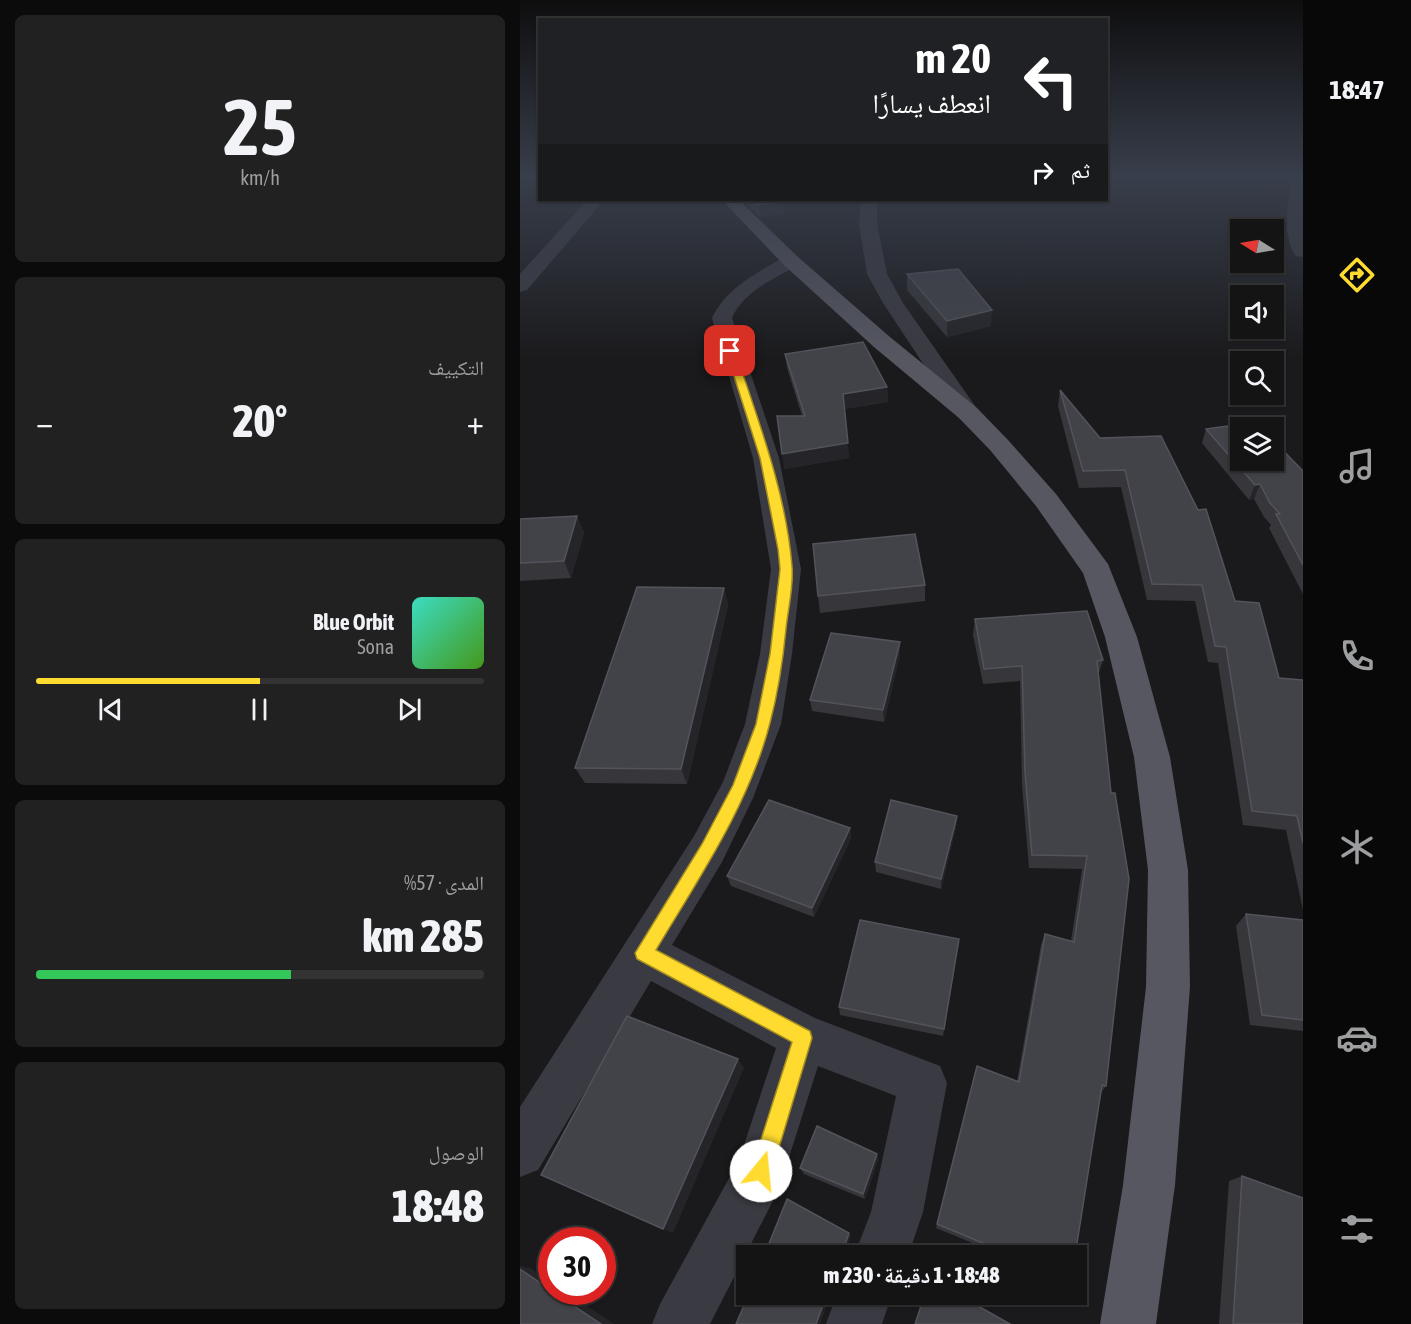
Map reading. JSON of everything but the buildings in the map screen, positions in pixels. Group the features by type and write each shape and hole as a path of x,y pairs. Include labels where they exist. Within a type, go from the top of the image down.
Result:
{"main road":[{"path":"767,237 882,342 968,413 999,445 1046,500 1097,571 1121,637 1152,757 1168,870 1168,987 1149,1185 1128,1324"}],"street":[{"path":"520,286 563,237"},
{"path":"870,237 877,274 893,303 968,413"},
{"path":"520,1152 708,849 740,786 763,724 776,654 786,569 766,458 721,318 725,308 737,296 791,261"},
{"path":"643,953 803,1038 923,1083 897,1212 885,1245"},
{"path":"680,1324 761,1171 803,1038"},
{"path":"854,1324 861,1305"}],"route":[{"path":"730,351 766,458 784,549 786,569 776,654 763,724 740,786 708,849 643,953 803,1038 761,1171"}]}
